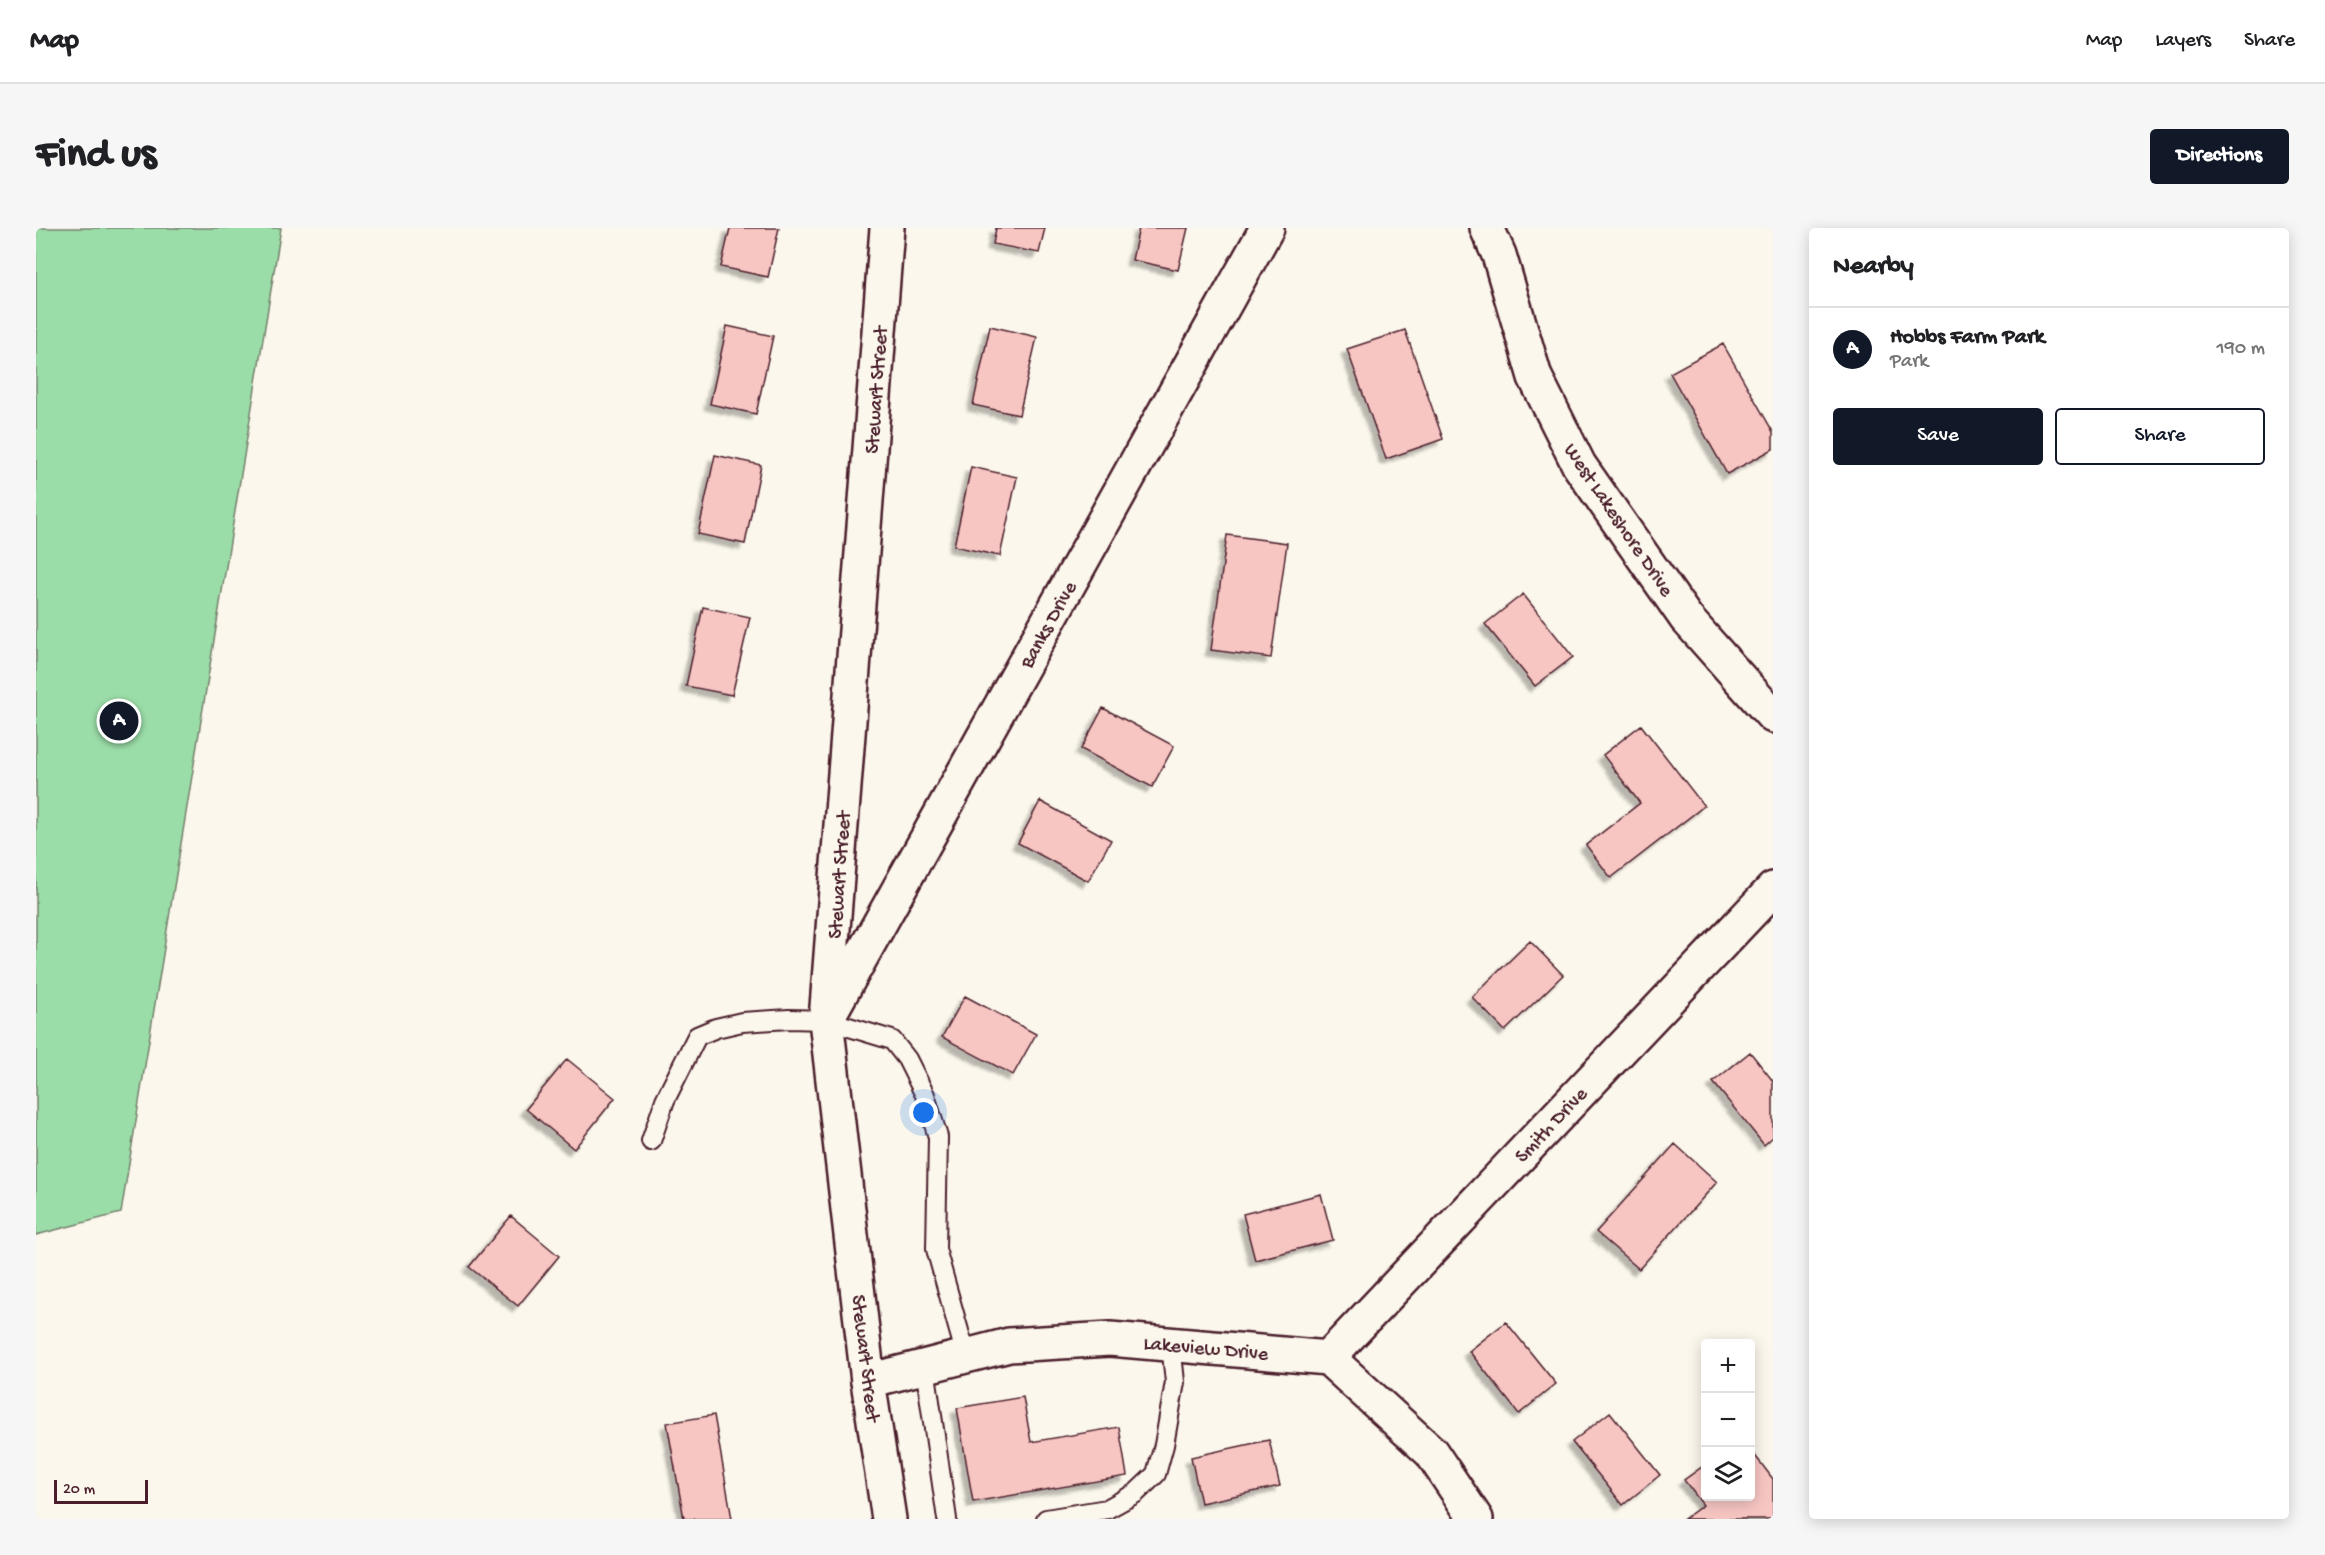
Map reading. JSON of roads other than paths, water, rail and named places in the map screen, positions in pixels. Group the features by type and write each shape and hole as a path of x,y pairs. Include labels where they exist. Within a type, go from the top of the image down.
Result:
{"street":[{"name":"Stewart Street","path":"887,228 826,1020 868,1381 889,1519"},
{"name":"Banks Drive","path":"826,1020 1267,228"},
{"name":"West Lakeshore Drive","path":"1487,228 1499,255 1535,377 1579,465 1686,618 1773,717"},
{"name":"Smith Drive","path":"1328,1358 1773,889"},
{"name":"Lakeview Drive","path":"868,1381 1009,1345 1110,1339 1328,1358"},
{"path":"1328,1358 1431,1452 1476,1519"}],"lane":[{"path":"651,1141 665,1100 697,1036 716,1028 742,1022 789,1019 826,1020 892,1040 907,1059 925,1095 938,1137 936,1249 966,1356"},
{"path":"1046,1519 1107,1509 1136,1493 1156,1474 1164,1445 1175,1382 1171,1344"},
{"path":"925,1367 946,1519"}],"place":[{"name":"Hobbs Farm Park","path":"119,721"}]}
